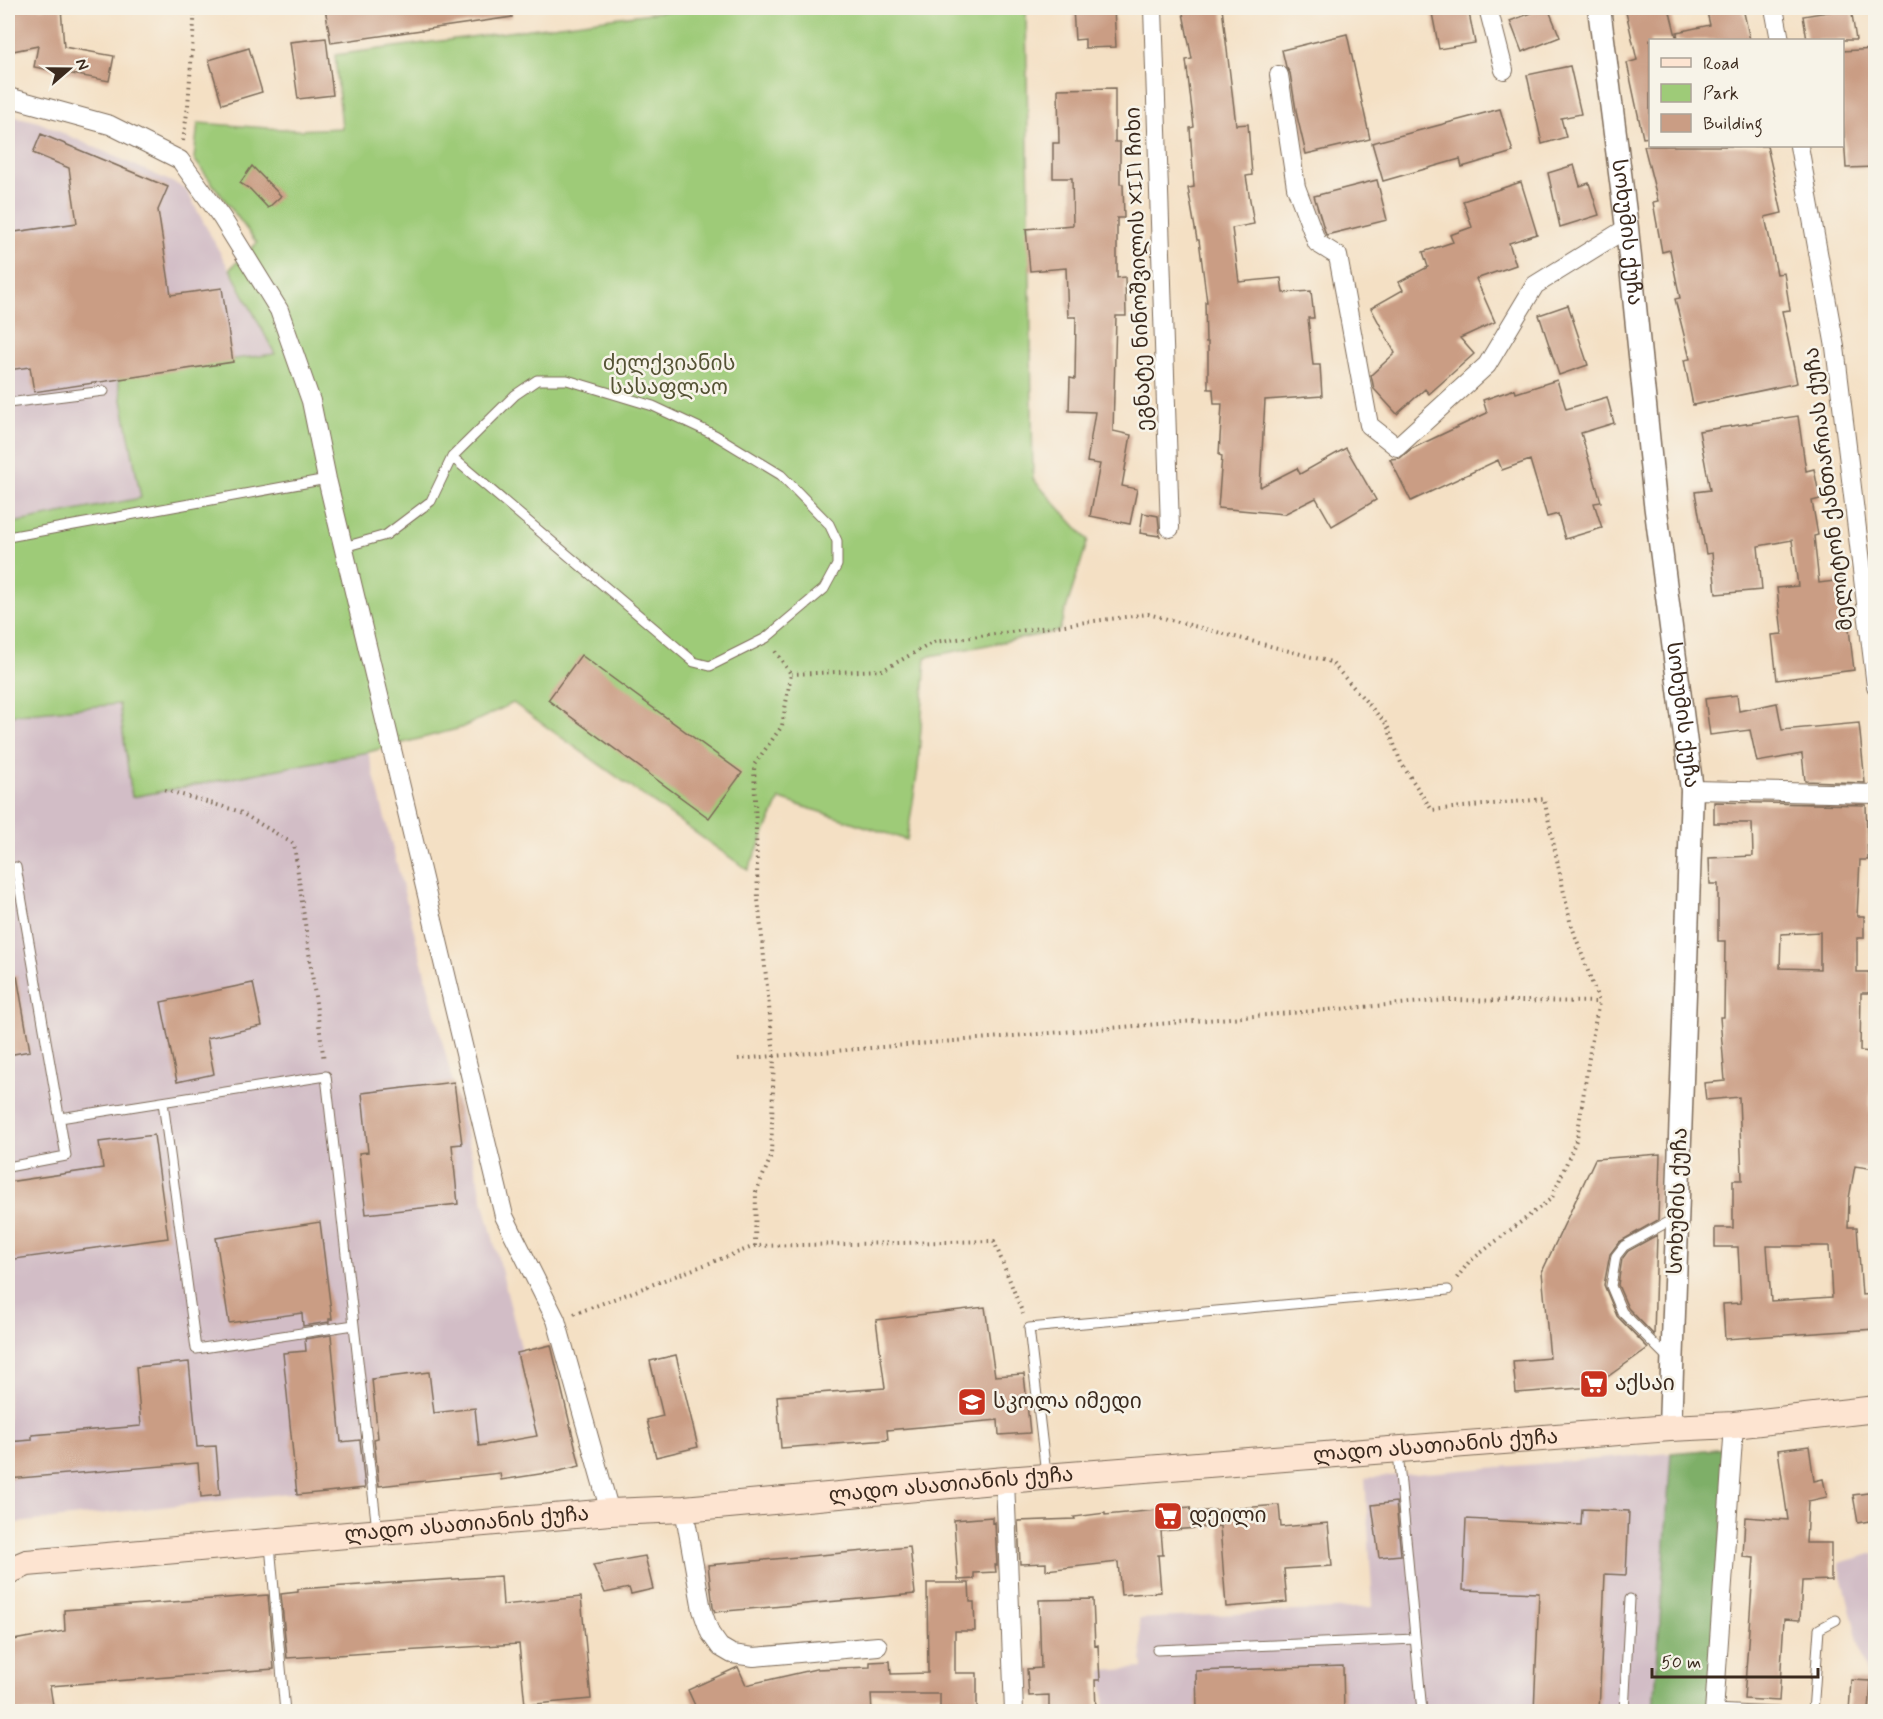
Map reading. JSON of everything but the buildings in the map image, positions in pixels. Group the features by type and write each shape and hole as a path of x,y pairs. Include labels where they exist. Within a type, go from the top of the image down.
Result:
{"main road":[{"name":"ლადო ასათიანის ქუჩა","path":"14,1564 1005,1480 1670,1428 1734,1425 1875,1409"}],"street":[{"name":"ეგნატე ნინოშვილის XIII ჩიხი","path":"1153,8 1170,528"},
{"path":"1488,8 1504,70"},
{"name":"სოხუმის ქუჩა","path":"1599,8 1627,228 1654,503 1692,790 1670,1428"},
{"path":"1774,8 1780,39"},
{"path":"1279,75 1296,187 1317,243 1338,256 1369,425 1397,447 1487,365 1535,285 1627,228"},
{"path":"8,96 110,124 180,160 222,218 279,310 312,401 327,479 504,1216 556,1320 610,1512"},
{"name":"მელიტონ ქანთარიას ქუჩა","path":"1799,147 1835,347 1875,686"},
{"path":"1692,790 1875,794"},
{"path":"1714,1710 1734,1425"},
{"path":"1005,1480 1014,1712"},
{"path":"684,1509 702,1610 710,1633 720,1647 732,1654 754,1657 878,1646"}],"lane":[{"path":"344,548 386,535 431,501 452,458 515,395 537,380 567,380 653,406 715,435 781,475 829,524 837,541 837,565 824,589 766,638 710,666 694,662 452,458"},
{"path":"8,403 104,391"},
{"path":"8,537 327,479"},
{"path":"8,1167 66,1156 16,867"},
{"path":"60,1118 326,1076 377,1533"},
{"path":"163,1102 196,1349 354,1325"},
{"path":"1672,1362 1622,1312 1611,1286 1616,1256 1624,1246 1677,1217"},
{"path":"1046,1477 1029,1328 1448,1290"},
{"path":"1398,1450 1422,1712"},
{"path":"270,1542 285,1712"},
{"path":"1624,1712 1629,1599"},
{"path":"1814,1712 1819,1629 1836,1620"},
{"path":"1156,1650 1415,1638"},
{"path":"1714,1710 1777,1712"}],"path":[{"path":"180,160 188,106 195,8"},
{"path":"791,674 883,670 934,642 1148,614 1331,662 1387,724 1401,763 1432,810 1544,799 1570,921 1599,1002 1577,1138 1552,1198 1469,1262 1448,1290"},
{"path":"755,1246 756,1192 771,1157 774,1055 758,899 754,765 782,726 791,674 766,638"},
{"path":"165,790 238,811 294,844 326,1076"},
{"path":"738,1059 1447,1000 1599,1002"},
{"path":"556,1320 755,1246 994,1240 1029,1328"}],"shaded area":[{"path":"8,115 36,121 185,188 275,354 118,374 141,499 8,524"},
{"path":"119,704 133,797 368,752 551,1464 8,1524 8,715"},
{"path":"1671,1453 1654,1711 1105,1711 1102,1671 1143,1668 1139,1619 1373,1607 1365,1478"},
{"path":"1875,1553 1875,1711 1872,1711 1866,1673 1839,1563"}],"green space":[{"name":"ძელქვიანის სასაფლაო","path":"688,8 1026,8 1033,479 1088,540 1059,631 926,657 918,769 907,840 780,799 748,870 513,703 461,728 368,752 132,797 119,704 8,715 8,524 141,498 117,374 275,354 230,269 257,243 194,159 198,123 296,130 342,128 335,55"},
{"path":"1727,1448 1710,1711 1654,1712 1671,1453"}],"place":[{"name":"აქსაი","path":"1594,1384"},
{"name":"სკოლა იმედი","path":"972,1402"},
{"name":"დეილი","path":"1168,1516"}]}
